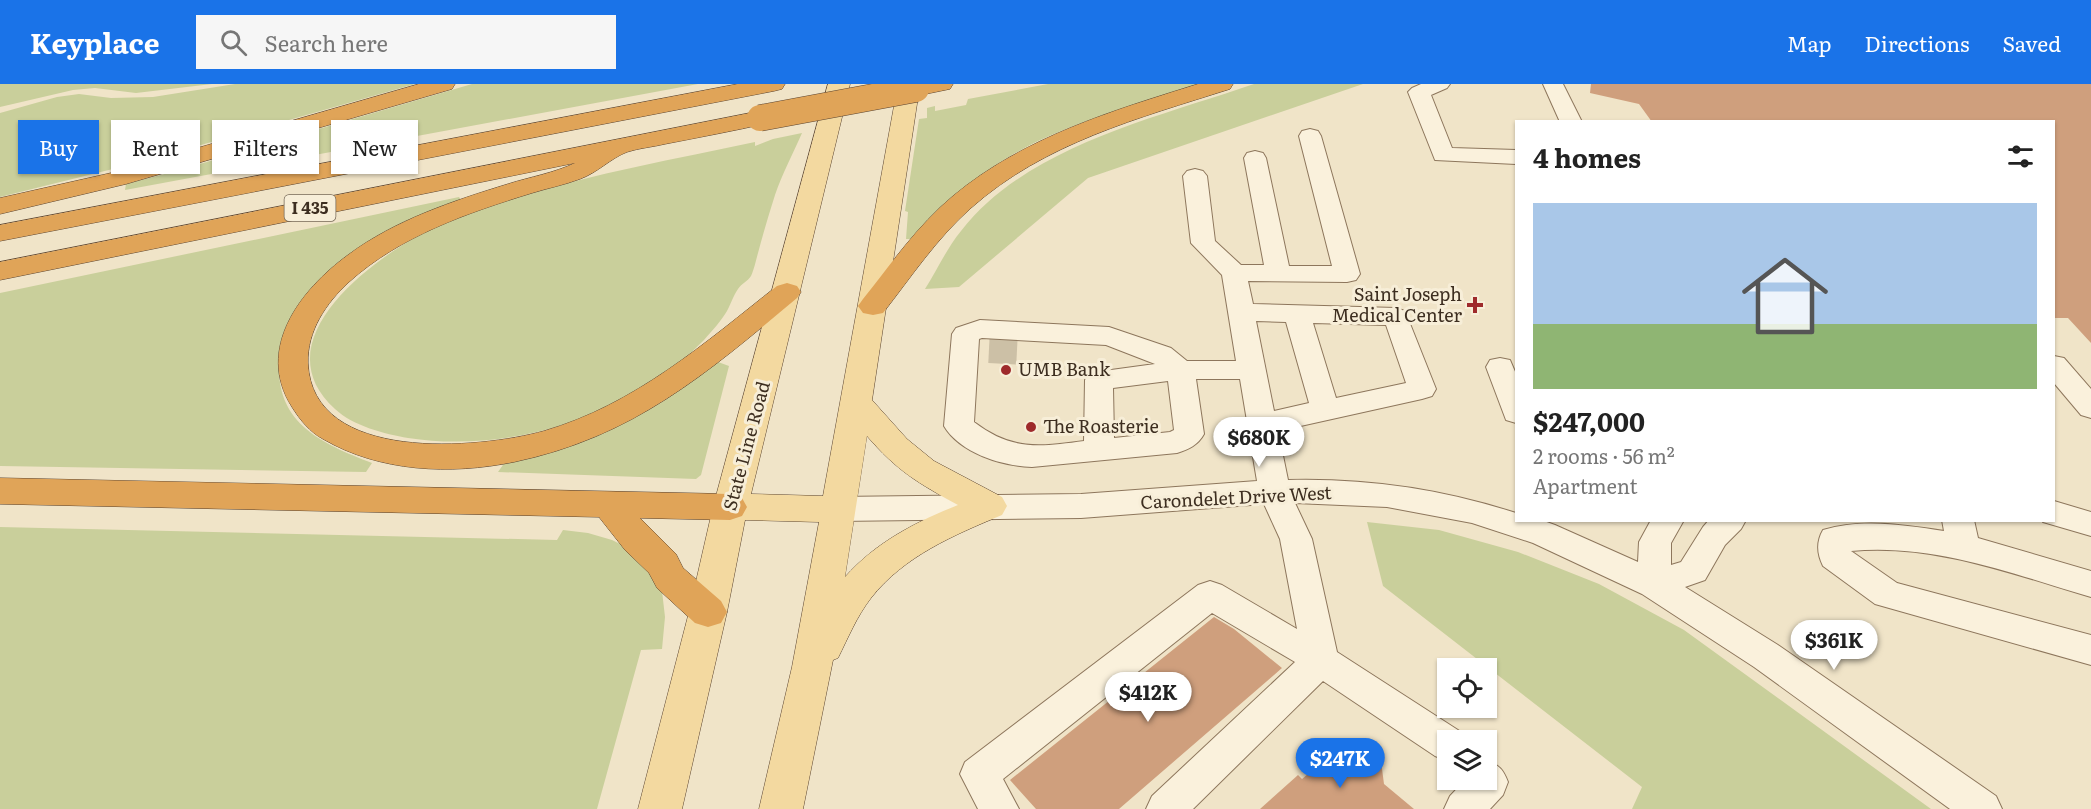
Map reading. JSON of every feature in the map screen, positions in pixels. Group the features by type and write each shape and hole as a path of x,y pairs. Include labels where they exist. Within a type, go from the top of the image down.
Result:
{"highway":[{"path":"0,206 117,179 444,84"},
{"name":"I 435","path":"0,271 620,145 942,84"},
{"path":"873,306 943,221 983,185 1012,166 1066,136 1222,84"},
{"name":"I 435","path":"0,233 767,85"},
{"path":"620,145 584,168 441,214 372,251 339,276 302,322 293,353 295,383 308,411 344,437 392,452 460,457 532,446 606,421 638,404 687,374 787,292"},
{"path":"0,491 730,507"},
{"path":"609,505 638,540 663,564 670,578 708,612"}],"main road":[{"name":"State Line Road","path":"660,809 708,612 730,507 839,84"},
{"path":"781,809 812,667 909,84"},
{"path":"855,401 895,447 922,470 990,506"},
{"path":"812,667 864,581 882,564 900,548 930,531 990,506"},
{"path":"730,507 838,509"}],"street":[{"path":"1440,84 1419,93 1443,155 1515,157"},
{"path":"1553,84 1570,120"},
{"path":"1234,273 1347,274 1310,136"},
{"path":"1255,158 1278,273"},
{"path":"1195,176 1203,243 1234,273 1275,493 1296,538 1322,660"},
{"path":"1240,312 1396,316 1422,389 1261,424"},
{"path":"1297,313 1325,410"},
{"path":"980,329 1110,336 1130,343 1161,354 1181,370 1189,434 1177,442 1081,453 1015,455 968,434 960,426 977,349 966,334 980,329"},
{"path":"1029,351 1062,352 1130,343"},
{"path":"2055,366 2091,408"},
{"path":"1500,367 1515,403"},
{"path":"1099,450 1099,380 1181,370 1251,370"},
{"name":"Carondelet Drive West","path":"838,509 1081,506 1321,492 1387,495 1473,511 1517,523 1596,556 1654,584 1766,656 1982,809"},
{"path":"2055,513 2091,524"},
{"path":"1667,522 1655,542 1654,584 1693,572 1714,536 1728,522"},
{"path":"2091,584 1961,534 1834,539 1835,557 1887,594 2091,650"},
{"path":"999,809 979,774 1210,595 1322,660 1437,737"},
{"path":"1166,809 1322,660"},
{"path":"1464,809 1482,790"}],"green space":[{"path":"0,84 212,84 136,93 95,88 73,90 0,107"},
{"path":"235,84 415,84 289,120 212,120 212,142 200,145 200,120 111,120 111,169 99,172 99,120 18,120 18,174 93,174 0,197 0,113 57,97 79,94 111,98 153,97"},
{"path":"472,84 698,84 418,136 418,120 350,120"},
{"path":"1048,84 1199,84 1075,125 1028,146 981,175 914,239 906,239 908,212 905,211 919,119 927,118 927,108 935,106 935,111 966,105 968,99"},
{"path":"1254,84 1363,84 1088,178 959,287 925,289 961,231 989,202 1021,177 1057,156 1096,138"},
{"path":"331,125 331,152 319,154 319,129"},
{"path":"802,133 775,195 752,274 738,289 727,311 704,340 675,367 641,390 605,409 567,424 528,434 487,440 447,442 408,438 360,425 335,409 315,383 310,356 317,329 334,303 356,280 382,259 432,228 485,207 577,181 755,142 755,146 773,139"},
{"path":"212,160 212,174 125,190 126,184 164,174 200,174 200,164"},
{"path":"459,197 461,200 378,242 282,342 279,368 281,389 288,407 298,422 313,434 330,445 372,463 366,472 0,466 0,293"},
{"path":"718,362 729,366 701,475 696,479 498,472 505,462 627,421 662,402"},
{"path":"1367,522 1439,530 1518,552 1599,584 1684,630 1931,809 1632,809 1642,787 1497,674 1497,658 1476,658 1383,586"},
{"path":"0,527 557,540 563,530 588,533 612,540 634,551 662,591 665,617 662,649 641,650 597,809 0,809"}],"building":[{"path":"1591,84 2091,84 2091,343 2068,318 2055,318 2055,120 1651,120 1639,104 1590,93"},
{"path":"1214,617 1234,629 1282,668 1119,809 1036,809 1010,780"},
{"path":"1349,753 1357,760 1381,761 1384,784 1414,809 1260,809 1298,775 1302,779 1314,769 1319,773 1335,759 1338,762"}],"tunnel":[{"path":"989,349 1029,351"}],"place":[{"name":"Saint Joseph Medical Center","path":"1475,305"},
{"name":"UMB Bank","path":"1006,370"},
{"name":"The Roasterie","path":"1031,427"}]}
